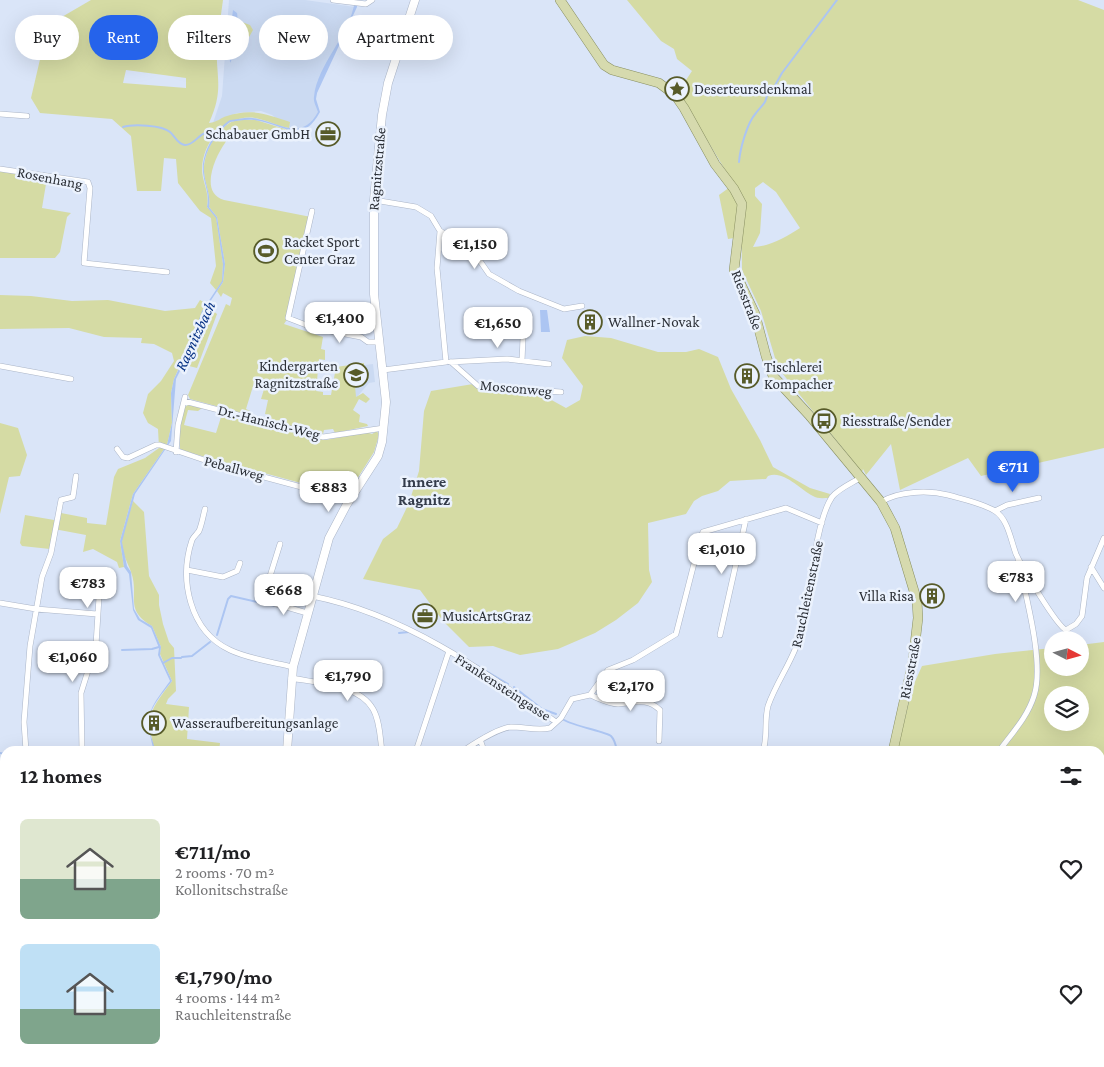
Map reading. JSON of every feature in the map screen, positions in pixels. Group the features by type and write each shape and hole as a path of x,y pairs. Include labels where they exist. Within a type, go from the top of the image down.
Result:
{"main road":[{"name":"Ragnitzstraße","path":"287,746 293,667 329,538 378,456 384,428 386,402 374,294 374,200 382,115 388,83 415,0"},
{"name":"Riesstraße","path":"560,0 604,65 612,70 659,83 675,95 684,108 715,164 734,189 742,204 734,270 755,314 766,356 774,376 881,502 895,528 916,601 918,618 913,661 894,746"}],"street":[{"path":"333,0 362,4 372,0"},
{"path":"0,114 28,116"},
{"name":"Rosenhang","path":"0,169 88,182 90,188 84,263 167,272"},
{"path":"374,200 416,207 430,216 440,231 473,251 489,274 519,291 564,309 582,306"},
{"path":"312,211 288,318 314,328 361,337 368,342 379,342"},
{"path":"440,231 437,268 448,362"},
{"path":"522,361 523,338"},
{"name":"Mosconweg","path":"383,370 485,359 549,364"},
{"name":"Mosconweg","path":"448,362 478,386 561,392"},
{"path":"0,366 71,379"},
{"name":"Dr.-Hanisch-Weg","path":"176,452 178,425 185,399 323,437 384,428"},
{"name":"Peballweg","path":"117,449 123,457 128,458 156,444 176,452 350,500"},
{"path":"26,746 24,722 27,682 36,609 42,577 51,553 61,500 73,497 76,476"},
{"name":"Rauchleitenstraße","path":"763,746 765,719 769,704 790,664 802,629 822,523 833,495 860,478"},
{"path":"881,502 888,498 930,492 965,500 996,511 1007,528 1017,556 1037,666 1035,695 1022,722 1003,746"},
{"path":"996,511 1007,505 1039,498"},
{"path":"590,695 608,670 632,660 676,634 701,535 708,530 786,508 822,523"},
{"path":"205,509 198,532 192,541 187,570 192,608 199,622 211,638 236,652 293,667"},
{"path":"720,635 746,519"},
{"path":"1017,556 1053,618 1066,630 1076,624 1082,616 1090,567 1104,538"},
{"path":"280,544 266,589 266,601 307,613"},
{"path":"187,570 223,577 237,571 240,563"},
{"path":"1090,567 1104,588"},
{"name":"Frankensteingasse","path":"312,596 356,607 431,640 556,722"},
{"path":"82,746 81,693 96,645 99,597"},
{"path":"0,603 36,609 97,614"},
{"name":"Frankensteingasse","path":"418,746 449,651"},
{"path":"291,678 339,687 366,701 377,718 381,746"},
{"path":"473,746 490,734 509,727 550,728 572,699 590,695 616,704 639,700 652,703 660,710 659,741"},
{"path":"481,742 482,746"}],"shaded area":[{"path":"229,0 305,0 355,7 352,15 338,15 338,46 322,77 315,99 319,112 311,125 304,129 291,130 272,115 261,111 237,113 213,123 222,96 225,60 249,60 249,15 228,15"},
{"name":"Kindergarten Ragnitzstraße","path":"373,364 375,382 369,383 356,398 340,368"}],"green space":[{"path":"91,0 223,0 221,15 168,15 168,60 217,60 217,100 209,123 244,112 266,114 290,122 289,128 255,118 235,120 218,132 207,149 202,169 208,202 207,207 216,217 223,264 222,282 216,290 210,283 216,266 211,218 200,211 178,183 176,159 164,158 161,191 137,191 131,136 112,119 40,113 31,98 40,60 79,60 79,15 65,15","holes":["126,70 186,78 186,88 123,83"]},
{"path":"627,0 1078,0 1104,10 1104,448 981,476 968,458 900,490 891,444 866,475 863,469 862,472 778,368 761,311 742,270 741,196 678,92 692,71 677,59 674,49 661,41","holes":["763,182 776,192 800,228 771,243 753,247 760,233 762,204 755,196 755,188"]},
{"path":"249,25 253,30 249,37"},
{"path":"237,120 256,120 288,130 279,136 257,131 245,131 228,139 217,157 211,174 212,190 216,196 224,200 311,217 288,318 284,324 323,337 321,349 325,350 325,360 319,359 316,391 323,392 323,395 331,395 336,367 364,363 364,372 354,374 356,397 363,393 370,399 366,403 359,399 353,410 360,415 359,422 368,426 335,433 333,429 324,430 323,434 271,422 270,415 265,414 268,400 261,399 265,386 254,383 246,409 250,411 249,415 190,399 188,395 226,304 230,306 232,298 223,293 221,297 217,291 223,282 225,264 217,217 209,207 204,172 205,159 210,145 218,133 228,124"},
{"path":"0,171 47,178 42,208 71,213 67,217 60,252 55,258 0,258"},
{"path":"730,187 738,204 734,238 728,239 719,195"},
{"path":"0,295 31,296 72,301 108,300 165,311 195,308 200,300 207,304 174,379 171,393 172,423 167,445 133,494 120,541 124,567 119,568 117,562 93,549 83,552 86,535 54,529 50,549 22,546 20,543 25,515 60,521 61,513 87,518 87,523 106,525 114,477 118,469 145,458 159,448 158,429 148,423 143,413 148,394 161,381 174,361 172,353 154,344 141,343 142,338 104,337 69,328 0,329"},
{"path":"212,310 217,314 197,368 189,366 191,359"},
{"path":"585,336 611,338 658,352 686,352 699,349 718,357 731,389 773,467 810,488 830,494 829,498 815,497 780,476 768,476 766,479 730,481 718,491 702,496 694,501 686,514 648,523 649,570 652,582 638,603 616,620 595,633 558,649 520,655 493,646 469,647 443,621 420,590 363,579 383,539 397,528 409,503 419,471 424,411 431,391 473,384 502,391 546,397 566,408 580,400 583,386 562,358 567,340"},
{"path":"188,405 202,408 198,411 188,410 184,425 216,433 222,414 326,440 366,432 372,434 377,431 379,435 374,452 347,495 180,450 179,426 183,408"},
{"path":"0,423 18,428 27,455 20,476 9,477 0,514"},
{"path":"133,501 144,512 149,576 159,595 163,624 169,642 174,648 176,691 166,704 189,707 187,739 220,743 220,746 154,746 150,721 154,707 172,681 160,654 161,647 152,626 143,620 135,608 133,581 122,547 124,527"},
{"path":"1104,642 1104,746 898,746 913,686 922,666 995,654 1044,649 1044,676 1089,676 1089,644"}],"water":[{"path":"355,0 358,0 353,15 351,15"},
{"name":"Ragnitzbach","path":"338,43 338,48 317,93 316,99 320,112 313,123 298,131 254,120 230,122 215,138 205,158 204,172 209,198 209,207 217,217 225,264 223,282 204,311 192,347 176,379 171,441 135,494 122,542 127,566 131,572 134,609 140,619 152,626 161,647 160,655 172,681 153,708 150,716 153,707 157,700 170,681 158,655 159,648 151,628 138,620 133,610 129,574 124,567 120,541 133,494 167,445 172,423 171,393 174,379 190,345 202,311 222,281 223,264 216,218 207,207 207,193 203,172 204,158 214,136 230,120 255,118 291,128 305,126 312,121 318,112 314,99 316,85"},
{"path":"540,310 547,310 550,332 541,332"}],"waterway":[{"path":"739,162 742,143 747,129 753,117 765,102 767,93 773,89 782,73 837,0"},
{"path":"123,127 140,125 161,128 170,132 178,142 185,145 191,144 205,133"},
{"path":"217,635 228,599 231,596 275,606"},
{"path":"399,633 409,632"},
{"path":"182,657 192,656 210,642"},
{"path":"122,650 159,647"},
{"path":"163,663 172,658 181,658"},
{"path":"476,665 508,684"},
{"path":"514,687 542,709 556,714"},
{"path":"564,720 611,736 616,746"}],"place":[{"name":"Deserteursdenkmal","path":"677,89"},
{"name":"Schabauer GmbH","path":"328,134"},
{"name":"Racket Sport Center Graz","path":"266,251"},
{"name":"Wallner-Novak","path":"590,322"},
{"name":"Kindergarten Ragnitzstraße","path":"356,375"},
{"name":"Tischlerei Kompacher","path":"747,376"},
{"name":"Riesstraße/Sender","path":"824,421"},
{"name":"Villa Risa","path":"932,596"},
{"name":"MusicArtsGraz","path":"425,616"},
{"name":"Wasseraufbereitungsanlage","path":"154,723"}],"district":[{"name":"Innere Ragnitz","path":"424,490"}]}
